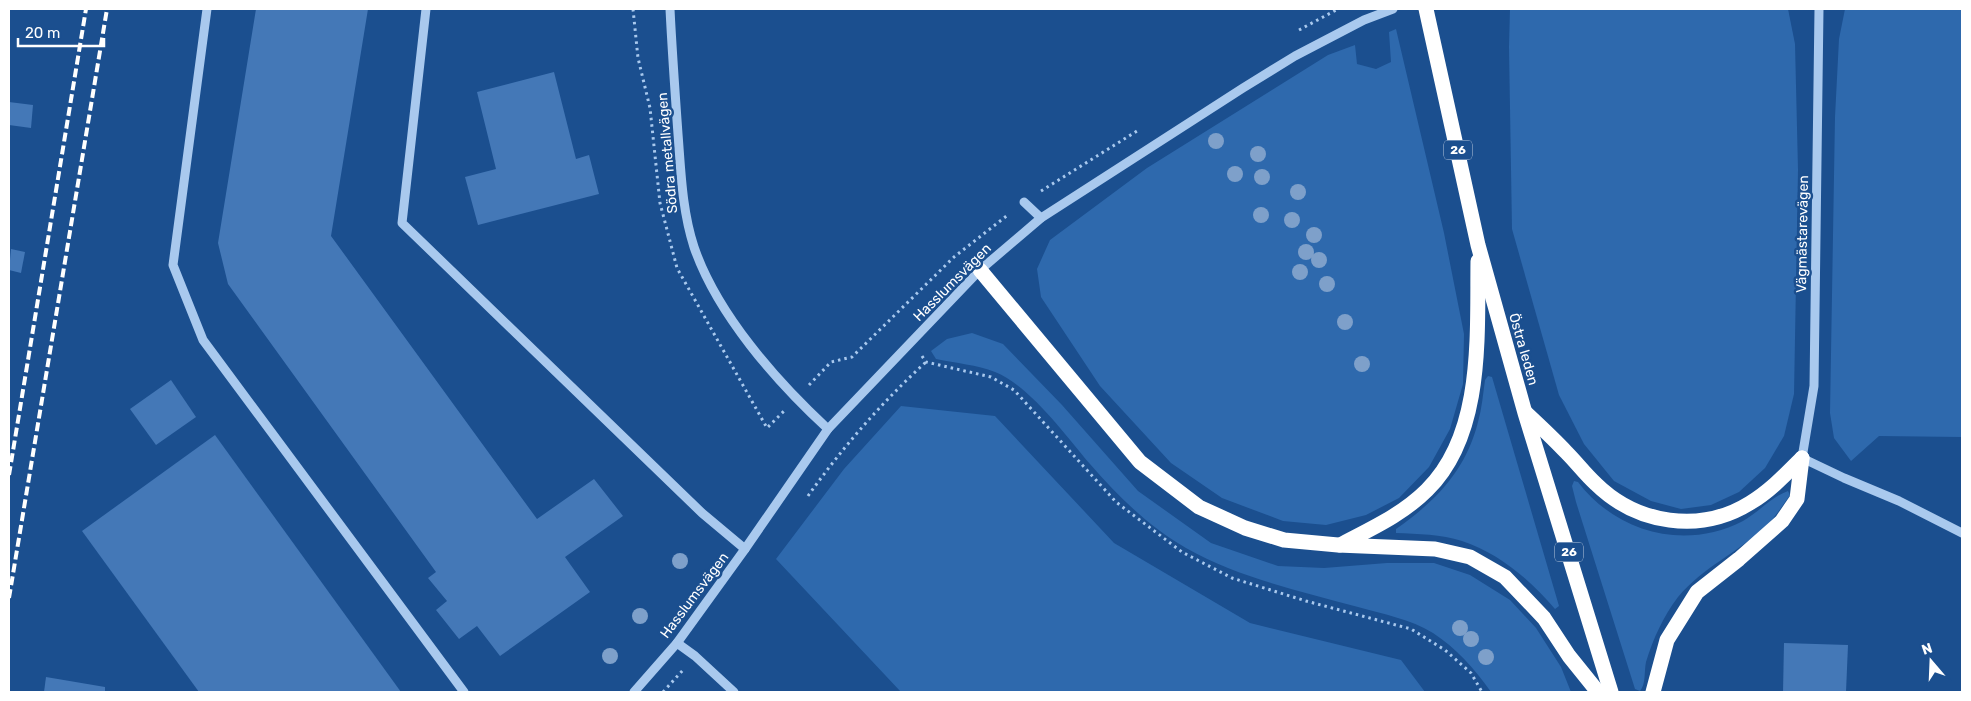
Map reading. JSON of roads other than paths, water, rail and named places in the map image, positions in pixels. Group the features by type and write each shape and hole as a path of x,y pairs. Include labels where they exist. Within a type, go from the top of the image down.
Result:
{"highway":[{"name":"Östra leden","path":"1426,9 1478,245 1525,413 1611,692"},
{"path":"1338,546 1397,514 1428,490 1450,460 1470,411 1477,336 1478,245"},
{"path":"980,270 1140,462 1199,508 1245,528 1284,540 1338,546 1435,549 1470,557 1505,577 1544,618 1569,656 1598,692"},
{"path":"1525,413 1567,452 1596,484 1619,502 1639,513 1660,519 1690,522 1719,517 1750,503 1779,481 1802,458"},
{"path":"1653,692 1667,640 1697,592 1739,560 1782,521 1797,499 1802,458"}],"street":[{"path":"207,9 173,265 203,340 464,692"},
{"path":"426,9 402,223 702,513 746,549"},
{"name":"Södra metallvägen","path":"670,9 682,183 686,213 694,247 712,285 739,330 795,399 828,429"},
{"name":"Hasslumsvägen","path":"634,692 677,643 746,549 828,429 980,270 1041,218 1294,56 1364,20 1393,9"},
{"name":"Vägmästarevägen","path":"1802,458 1814,386 1819,9"},
{"path":"1024,202 1041,218"},
{"path":"1802,458 1899,501 1962,533"},
{"path":"677,643 734,692"}],"railway":[{"path":"9,475 86,9"},
{"path":"9,598 107,9"}]}
